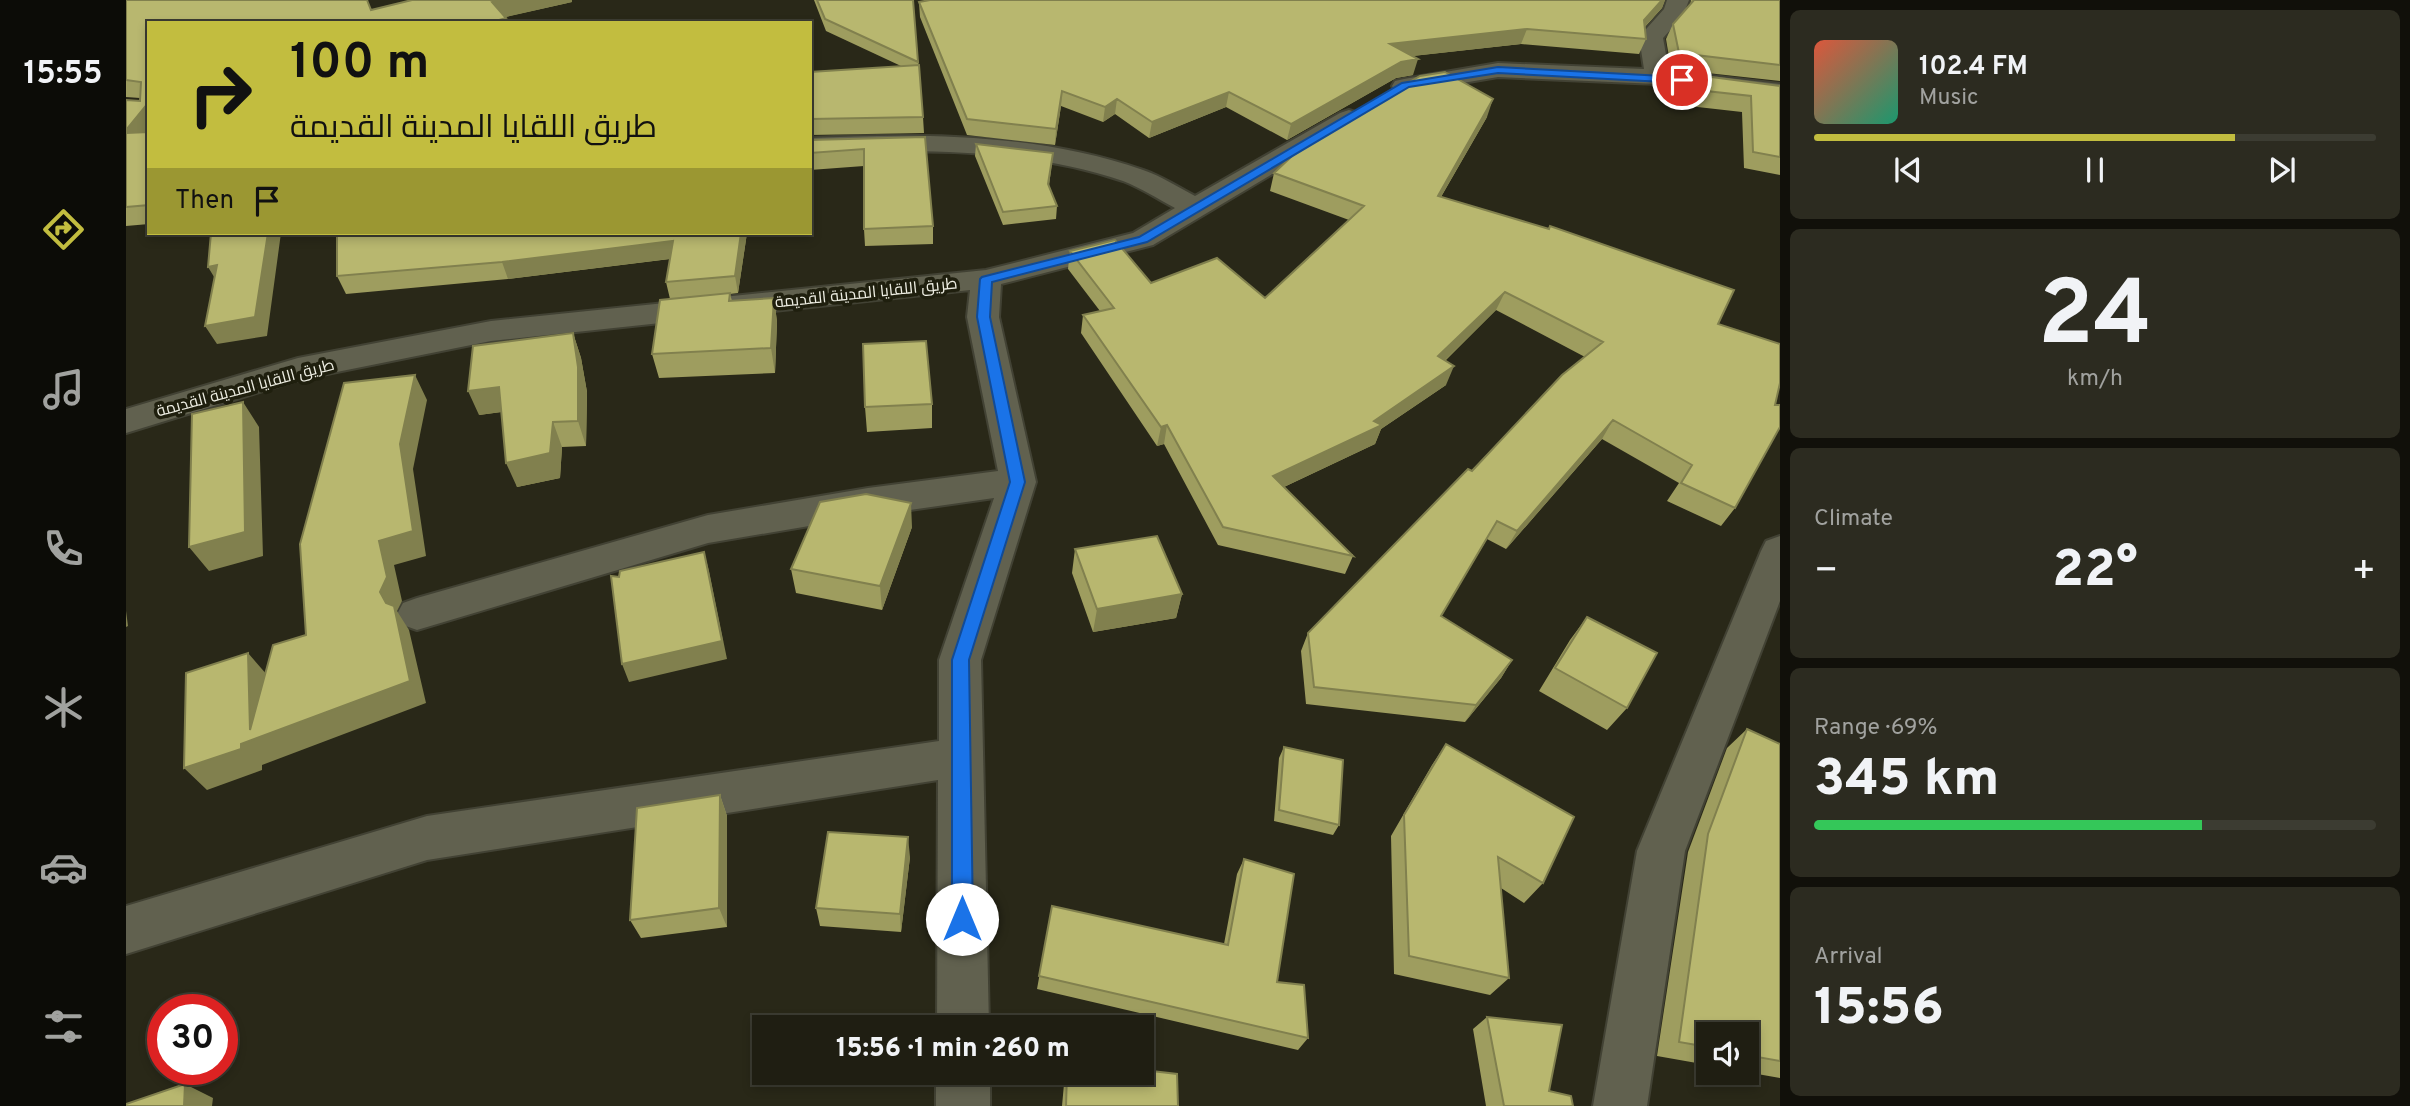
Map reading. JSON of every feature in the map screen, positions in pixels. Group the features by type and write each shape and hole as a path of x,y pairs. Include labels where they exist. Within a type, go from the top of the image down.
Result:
{"street":[{"path":"1658,78 1651,37 1675,11 1678,0"},
{"name":"طريق اللقايا المدينة القديمة","path":"126,421 298,369 491,331 986,279 1143,239 1406,85 1498,70 1658,78 1780,92"},
{"path":"812,146 901,143 1024,152 1082,162 1135,177 1196,208"},
{"path":"963,1015 960,660 1018,482 983,317 986,279"},
{"path":"417,614 708,529 868,502 1018,482"},
{"path":"1620,1106 1661,851 1780,551"},
{"path":"126,930 427,838 961,757"},
{"path":"963,1085 964,1106"}],"building":[{"path":"126,0 367,0 371,10 412,0 500,0 492,2 506,18 496,21 147,21 147,104 126,130 126,100 140,101 141,82 126,80"},
{"path":"817,0 913,0 918,62 825,19"},
{"path":"1662,0 1644,20 1646,39 1527,29 1390,44 1418,59 1401,62 1291,124 1229,92 1152,122 1117,99 1105,107 1062,91 1056,129 967,119 919,2"},
{"path":"1694,0 1780,0 1780,65 1679,53 1673,24"},
{"path":"919,65 923,117 812,119 812,72"},
{"path":"1445,72 1493,99 1438,196 1549,229 1550,226 1734,290 1718,324 1780,344 1780,383 1775,405 1780,405 1780,427 1735,508 1681,483 1692,465 1613,420 1517,531 1497,521 1441,616 1512,660 1476,705 1314,687 1308,633 1468,469 1472,471 1562,375 1603,342 1505,292 1438,356 1454,366 1374,421 1382,425 1273,476 1353,556 1223,527 1167,425 1161,427 1083,315 1114,308 1070,251 1115,240 1151,283 1217,258 1265,298 1364,206 1274,173 1308,141 1420,76"},
{"path":"1673,72 1780,86 1780,157 1753,152 1751,96 1679,88"},
{"path":"147,132 147,205 126,207 126,133"},
{"path":"925,137 933,226 864,229 864,149 812,153 812,140"},
{"path":"976,144 1053,153 1048,184 1057,206 1003,212"},
{"path":"211,235 268,235 255,317 205,326 217,265 208,267"},
{"path":"337,235 741,235 735,276 666,282 673,241 502,262 337,276"},
{"path":"730,293 729,301 774,298 771,348 652,354 660,300"},
{"path":"573,333 578,367 578,421 553,422 550,453 506,463 499,387 468,391 473,346"},
{"path":"926,341 932,404 865,407 863,344"},
{"path":"415,375 400,444 413,531 379,541 387,577 380,592 386,603 394,606 410,681 241,744 241,749 184,768 186,673 248,653 250,730 273,645 306,635 300,544 344,383"},
{"path":"243,402 245,532 189,547 192,414"},
{"path":"866,494 911,503 880,586 791,569 820,502"},
{"path":"1157,536 1182,594 1097,609 1075,549"},
{"path":"704,552 722,641 622,664 611,576 619,577 620,571"},
{"path":"1587,617 1657,653 1627,708 1555,668"},
{"path":"1747,729 1780,744 1780,1061 1759,1057 1759,1022 1696,1022 1696,1045 1679,1042 1708,834"},
{"path":"1446,744 1574,817 1543,883 1498,857 1509,978 1409,956 1404,815"},
{"path":"1284,747 1343,760 1339,825 1279,810"},
{"path":"720,795 719,908 630,920 637,808"},
{"path":"828,832 908,837 900,914 816,908"},
{"path":"1244,859 1294,874 1277,982 1304,985 1308,1038 1039,976 1052,906 1228,945"},
{"path":"1487,1017 1562,1025 1549,1091 1571,1096 1573,1106 1504,1106"},
{"path":"1154,1071 1177,1074 1178,1106 1066,1106 1067,1085 1154,1085"},
{"path":"182,1085 185,1085 184,1106 126,1104"}],"route":[{"path":"962,919 960,660 1018,482 983,317 986,279 1143,239 1406,85 1498,70 1682,80"}]}
